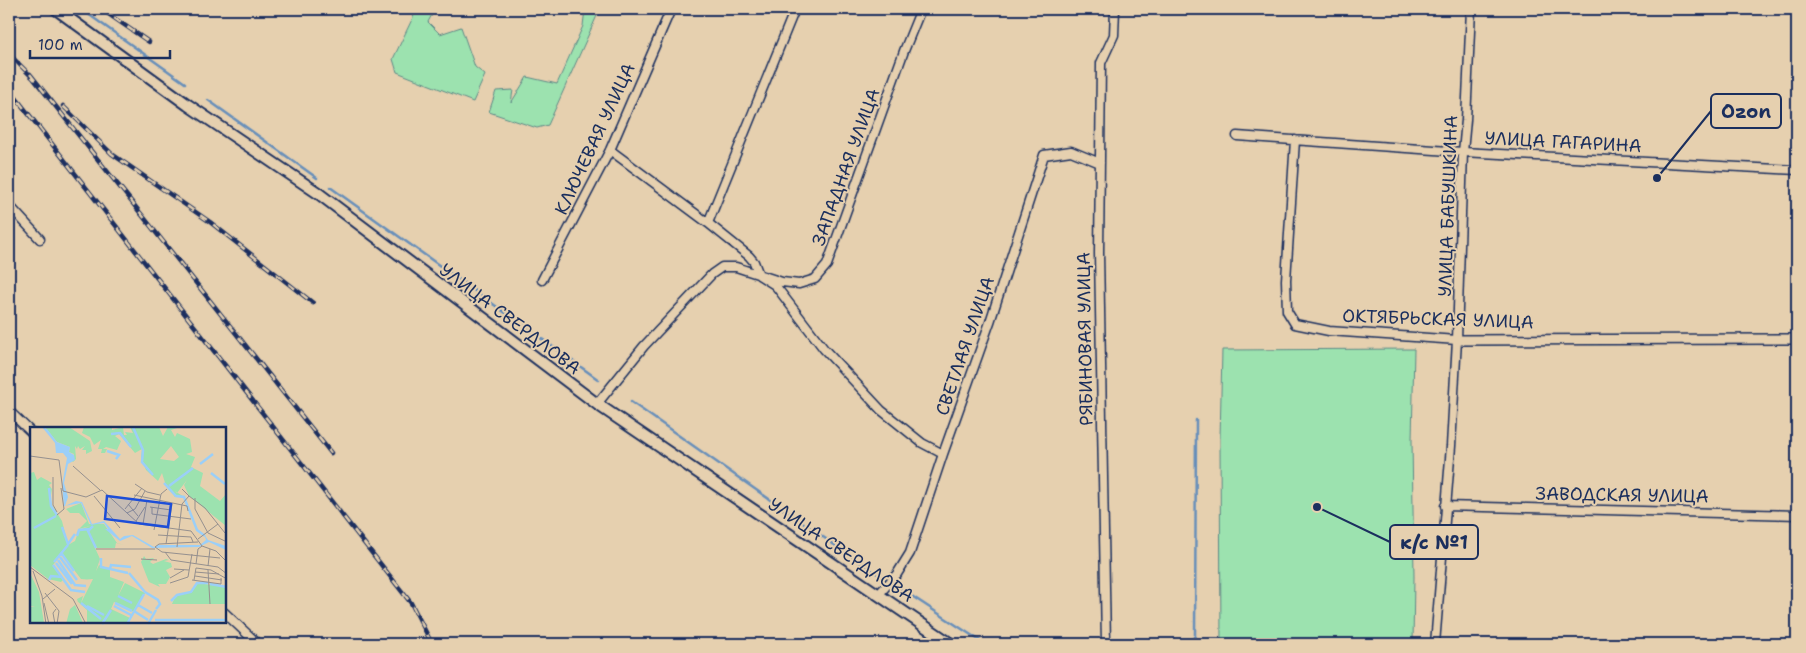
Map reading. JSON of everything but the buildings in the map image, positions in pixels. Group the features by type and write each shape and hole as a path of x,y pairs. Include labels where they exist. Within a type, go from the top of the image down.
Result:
{"main road":[{"name":"УЛИЦА СВЕРДЛОВА","path":"56,9 188,105 318,192 596,404 951,644"}],"street":[{"name":"КЛЮЧЕВАЯ УЛИЦА","path":"542,280 610,150 671,9"},
{"path":"708,223 795,9"},
{"name":"ЗАПАДНАЯ УЛИЦА","path":"596,404 644,346 712,274 722,267 728,266 782,282 799,284 815,279 827,265 921,9"},
{"name":"РЯБИНОВАЯ УЛИЦА","path":"1106,644 1099,254 1101,63 1114,35 1115,9"},
{"name":"УЛИЦА БАБУШКИНА","path":"1435,644 1451,446 1471,9"},
{"name":"УЛИЦА ГАГАРИНА","path":"1237,136 1463,152 1797,170"},
{"name":"ОКТЯБРЬСКАЯ УЛИЦА","path":"1295,140 1286,280 1287,311 1295,324 1329,331 1457,340 1797,339"},
{"path":"610,150 708,223 748,256 754,262 759,275"},
{"name":"СВЕТЛАЯ УЛИЦА","path":"879,594 897,574 910,553 990,322 1044,155 1071,151 1100,163"},
{"path":"9,205 40,239"},
{"name":"ЗАПАДНАЯ УЛИЦА","path":"759,275 776,286 824,350 881,410 922,443 943,454"},
{"path":"9,411 30,431"},
{"name":"ЗАВОДСКАЯ УЛИЦА","path":"1445,506 1797,515"},
{"path":"226,614 258,644"}],"green space":[{"path":"417,9 435,9 428,22 440,34 461,27 475,67 485,75 473,102 397,72 393,59"},
{"path":"585,9 600,9 548,125 537,128 489,112 496,91 513,90 511,103 527,77 557,84 583,26"},
{"path":"1414,349 1412,440 1413,644 1221,644 1220,439 1222,350"}],"waterway":[{"path":"81,9 185,83"},
{"path":"208,100 317,178"},
{"path":"330,187 599,380"},
{"path":"631,402 885,579"},
{"path":"1188,644 1195,636 1196,420"},
{"path":"898,587 985,644"}],"railway":[{"path":"101,9 149,42"},
{"path":"9,54 34,79"},
{"path":"30,74 331,453"},
{"path":"9,89 411,603 432,644"},
{"path":"63,106 112,154 210,222 313,303"}],"place":[{"name":"Ozon","path":"1657,178"},
{"name":"к/с №1","path":"1317,507"}]}
